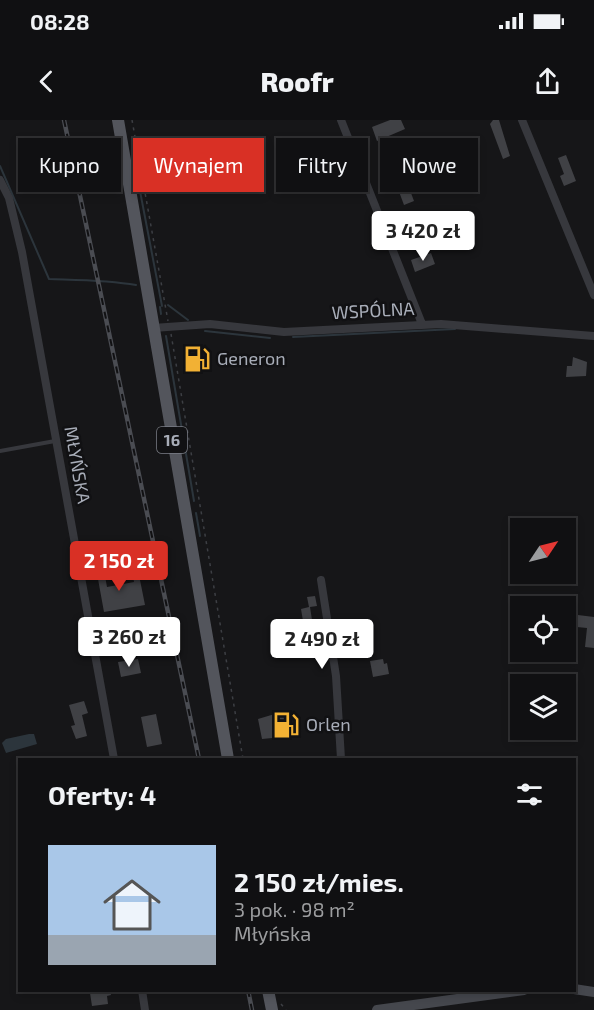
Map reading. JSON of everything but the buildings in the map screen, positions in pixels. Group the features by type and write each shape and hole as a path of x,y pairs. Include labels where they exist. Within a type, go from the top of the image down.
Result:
{"main road":[{"name":"16","path":"118,120 228,758"},
{"path":"576,989 594,992"},
{"path":"268,992 272,1010"},
{"path":"377,1010 509,992"}],"street":[{"path":"341,120 422,324"},
{"path":"522,120 594,295"},
{"name":"MŁYŃSKA","path":"0,180 9,198 22,252 114,758"},
{"name":"WSPÓLNA","path":"153,328 210,324 284,332 422,324 594,336"},
{"path":"321,580 336,676 341,758"},
{"path":"142,992 145,1010"}],"lane":[{"path":"0,451 57,440"}],"path":[{"path":"132,120 243,758"}],"shaded area":[{"path":"34,734 37,744 6,753 2,743 6,739"}],"waterway":[{"path":"0,166 49,279 136,285"},
{"path":"140,192 162,306"},
{"path":"168,305 188,320"},
{"path":"160,307 161,314"},
{"path":"293,337 455,329"},
{"path":"205,331 270,338"},
{"path":"166,336 194,501"},
{"path":"196,513 200,536"}],"railway":[{"path":"64,120 199,758"},
{"path":"248,992 252,1010"}],"place":[{"name":"Generon","path":"197,359"},
{"name":"Orlen","path":"286,725"}]}
